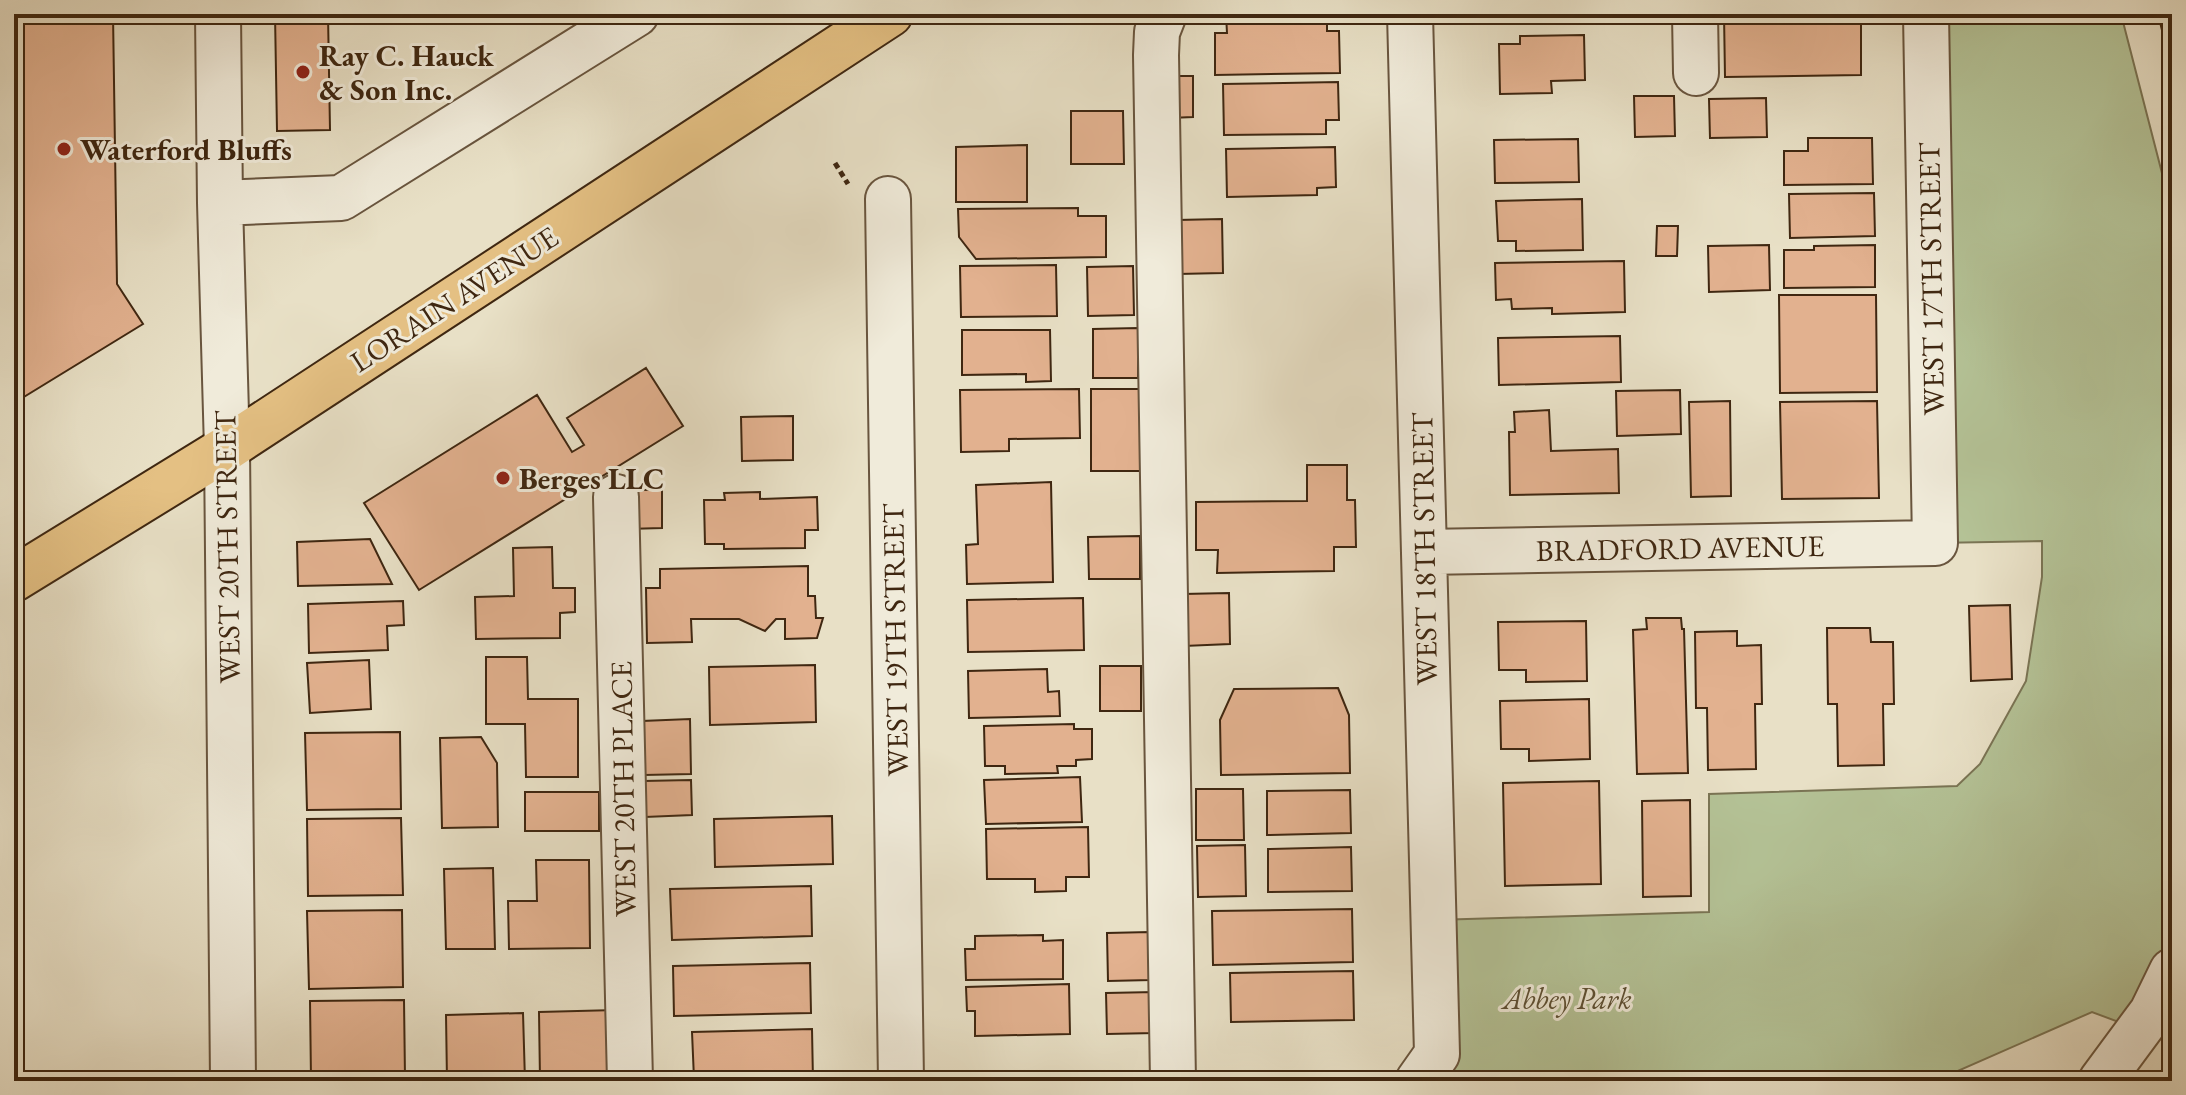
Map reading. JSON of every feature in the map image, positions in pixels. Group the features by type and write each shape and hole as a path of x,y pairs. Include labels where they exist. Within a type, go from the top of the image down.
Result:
{"main road":[{"name":"LORAIN AVENUE","path":"14,579 227,448 890,14"}],"street":[{"name":"WEST 20TH STREET","path":"218,14 227,448 233,1081"},
{"path":"1164,14 1157,32 1156,100 1173,1081"},
{"name":"WEST 18TH STREET","path":"1410,14 1437,1054 1419,1080"},
{"path":"1695,14 1696,73"},
{"name":"WEST 17TH STREET","path":"1926,14 1935,543"},
{"path":"220,203 341,198 631,16"},
{"name":"WEST 19TH STREET","path":"870,194 901,1081"},
{"name":"WEST 20TH PLACE","path":"616,497 630,1081"},
{"name":"BRADFORD AVENUE","path":"1424,552 1935,543"},
{"path":"2101,1081 2152,1012 2172,971"}],"path":[{"path":"835,163 870,194"}],"green space":[{"name":"Abbey Park","path":"1926,14 2121,14 2172,212 2172,1042 2092,1012 1935,1081 1418,1081 1434,920 1709,912 1709,794 1957,786 1980,764 2026,681 2042,577 2042,541 1935,543"}],"building":[{"name":"Waterford Bluffs","path":"14,14 113,14 117,284 143,324 14,403"},
{"name":"Ray C. Hauck & Son Inc.","path":"275,14 328,14 330,130 277,131"},
{"path":"1226,14 1327,14 1327,31 1339,31 1340,73 1215,75 1215,33 1227,33"},
{"path":"1492,14 1587,14 1587,18 1492,20"},
{"path":"1724,14 1861,14 1861,75 1725,77"},
{"path":"2172,19 2172,71 2160,22"},
{"path":"1584,35 1585,80 1551,81 1552,93 1500,94 1499,44 1520,44 1520,36"},
{"path":"1170,76 1193,76 1193,117 1170,118"},
{"path":"1338,82 1339,120 1326,120 1326,134 1224,135 1223,84"},
{"path":"1634,96 1674,96 1675,136 1635,137"},
{"path":"1766,98 1767,137 1710,138 1709,99"},
{"path":"1071,111 1123,111 1124,164 1071,164"},
{"path":"1808,138 1872,138 1873,184 1784,185 1784,151 1808,151"},
{"path":"1578,139 1579,182 1495,183 1494,140"},
{"path":"1027,145 1027,202 956,202 956,147"},
{"path":"1335,147 1336,187 1317,188 1317,195 1227,197 1226,149"},
{"path":"1874,193 1875,236 1790,238 1789,194"},
{"path":"1582,199 1583,250 1516,251 1516,241 1498,241 1496,201"},
{"path":"1078,208 1078,216 1106,216 1106,257 976,259 959,237 958,209"},
{"path":"1222,219 1223,273 1178,274 1177,220"},
{"path":"1657,226 1678,226 1677,256 1656,256"},
{"path":"1769,245 1770,290 1709,292 1708,246"},
{"path":"1875,245 1875,287 1784,288 1784,250"},
{"path":"1624,261 1625,312 1552,314 1552,308 1512,309 1511,299 1496,300 1495,263"},
{"path":"1056,265 1057,316 961,317 960,266"},
{"path":"1133,266 1134,315 1088,316 1087,267"},
{"path":"1779,295 1876,295 1877,392 1780,393"},
{"path":"1138,328 1138,378 1093,378 1093,329"},
{"path":"962,330 1050,330 1051,381 1026,382 1026,374 962,375"},
{"path":"1620,336 1621,382 1499,385 1498,338"},
{"name":"Berges LLC","path":"646,368 683,426 419,590 364,503 537,395 572,452 584,445 567,418"},
{"path":"1079,389 1080,438 1009,439 1009,451 961,452 960,390"},
{"path":"1091,389 1141,389 1142,471 1091,471"},
{"path":"1680,390 1681,434 1617,436 1616,391"},
{"path":"1730,401 1731,496 1691,497 1689,402"},
{"path":"1877,401 1879,498 1782,499 1780,402"},
{"path":"1549,410 1551,451 1618,449 1619,493 1510,495 1509,432 1515,432 1514,412"},
{"path":"793,416 793,460 742,461 741,417"},
{"path":"1307,465 1347,465 1347,500 1355,500 1356,547 1334,547 1334,571 1217,573 1218,550 1196,550 1196,502 1307,501"},
{"path":"1051,482 1053,582 967,584 966,545 978,544 976,485"},
{"path":"662,489 662,528 627,529 627,491"},
{"path":"760,492 760,499 817,497 818,530 805,530 805,548 724,549 724,544 705,544 704,500 725,500 724,493"},
{"path":"1140,536 1140,579 1089,579 1088,537"},
{"path":"370,539 392,584 298,586 297,542"},
{"path":"552,547 553,588 575,588 575,612 560,613 560,638 476,639 475,597 514,596 513,548"},
{"path":"808,566 808,596 815,596 816,618 823,618 817,638 785,639 785,619 776,619 765,631 739,619 691,619 692,642 647,643 646,588 660,588 660,569"},
{"path":"1229,593 1230,644 1184,646 1183,594"},
{"path":"1083,598 1084,650 968,652 967,600"},
{"path":"403,601 404,625 387,626 388,650 309,653 308,604"},
{"path":"2010,605 2012,679 1971,681 1969,606"},
{"path":"1646,618 1681,618 1684,629 1688,773 1637,774 1633,630 1647,629"},
{"path":"1586,621 1587,681 1526,682 1526,670 1499,670 1498,622"},
{"path":"1827,628 1870,628 1871,642 1893,642 1894,704 1883,704 1884,765 1838,766 1837,704 1828,704"},
{"path":"1737,631 1737,646 1761,645 1762,704 1755,704 1756,769 1708,770 1707,708 1696,708 1695,632"},
{"path":"486,657 527,657 528,699 578,699 578,777 526,777 525,724 486,724"},
{"path":"369,660 371,709 310,713 307,663"},
{"path":"815,665 816,722 710,725 709,667"},
{"path":"1100,666 1141,666 1141,711 1100,711"},
{"path":"1047,669 1048,692 1059,691 1060,716 969,718 968,671"},
{"path":"1338,688 1349,715 1350,773 1221,775 1220,720 1234,689"},
{"path":"1589,699 1590,759 1529,761 1529,749 1501,749 1500,701"},
{"path":"690,719 691,774 644,775 642,721"},
{"path":"1074,724 1074,729 1092,729 1092,759 1076,760 1076,766 1057,766 1058,773 1005,774 1005,766 985,766 984,726"},
{"path":"400,732 401,809 307,810 305,733"},
{"path":"481,737 497,763 498,827 442,828 440,738"},
{"path":"1080,777 1082,822 986,824 984,780"},
{"path":"691,780 692,815 645,817 643,781"},
{"path":"1599,781 1601,884 1505,886 1503,783"},
{"path":"1196,789 1243,789 1244,840 1196,840"},
{"path":"1350,790 1351,833 1267,835 1267,791"},
{"path":"525,792 599,792 599,831 525,831"},
{"path":"1690,800 1691,896 1643,897 1642,801"},
{"path":"832,816 833,864 715,867 714,819"},
{"path":"401,818 403,895 308,896 307,819"},
{"path":"1088,827 1089,877 1066,877 1066,891 1035,892 1035,879 987,879 986,829"},
{"path":"1245,845 1246,896 1198,897 1197,846"},
{"path":"1351,847 1352,891 1268,892 1268,849"},
{"path":"536,860 589,860 590,948 509,949 508,901 537,901"},
{"path":"493,868 495,949 446,949 444,869"},
{"path":"811,886 812,936 672,940 670,889"},
{"path":"1352,909 1353,962 1213,965 1212,911"},
{"path":"402,910 403,987 309,989 307,911"},
{"path":"1150,932 1151,980 1108,981 1107,933"},
{"path":"1043,935 1043,941 1063,940 1063,979 966,980 965,949 975,949 975,936"},
{"path":"810,963 811,1013 674,1016 673,966"},
{"path":"1353,971 1354,1020 1231,1022 1230,973"},
{"path":"1069,984 1070,1034 975,1036 975,1011 967,1011 966,987"},
{"path":"1155,992 1155,1033 1107,1034 1106,993"},
{"path":"404,1000 405,1077 311,1079 310,1001"},
{"path":"616,1010 618,1078 540,1080 539,1012"},
{"path":"523,1013 525,1081 447,1081 446,1015"},
{"path":"812,1029 813,1081 694,1079 692,1032"}],"place":[{"name":"Ray C. Hauck & Son Inc.","path":"303,72"},
{"name":"Waterford Bluffs","path":"64,149"},
{"name":"Berges LLC","path":"503,478"}]}
